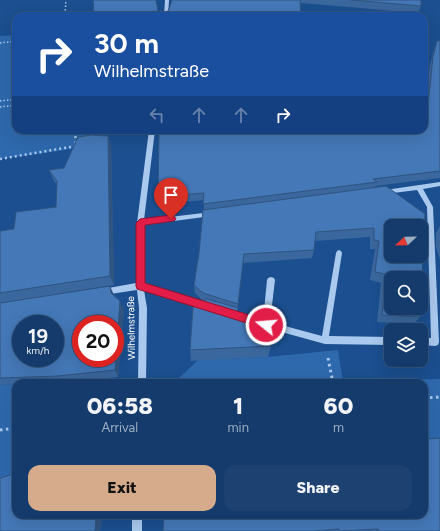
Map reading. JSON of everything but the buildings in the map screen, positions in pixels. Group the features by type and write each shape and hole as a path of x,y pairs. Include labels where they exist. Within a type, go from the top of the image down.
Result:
{"street":[{"path":"166,12 167,0"},
{"name":"Wilhelmstraße","path":"142,379 143,308 140,286 140,223 151,134"},
{"path":"381,192 440,184"},
{"path":"419,188 430,207 435,342 428,342"},
{"path":"140,223 218,213"},
{"path":"325,340 339,253"},
{"path":"266,325 271,280"},
{"path":"94,293 140,286 214,309"},
{"path":"251,320 325,340 384,341"},
{"path":"136,531 137,519"}],"path":[{"path":"65,12 66,0"},
{"path":"0,43 12,42"},
{"path":"0,101 12,100"},
{"path":"0,107 12,106"},
{"path":"0,158 76,146 75,134"},
{"path":"325,340 332,379"},
{"path":"428,398 440,397"},
{"path":"0,430 12,428"}],"shaded area":[{"path":"12,35 12,134 92,134 94,146 0,159 0,36"},
{"path":"338,350 343,379 178,379 198,360 268,357"},
{"path":"428,379 440,379 440,444 428,445"},
{"path":"12,384 12,481 0,485 0,385"}],"route":[{"path":"171,219 140,223 140,286 266,325"}]}
